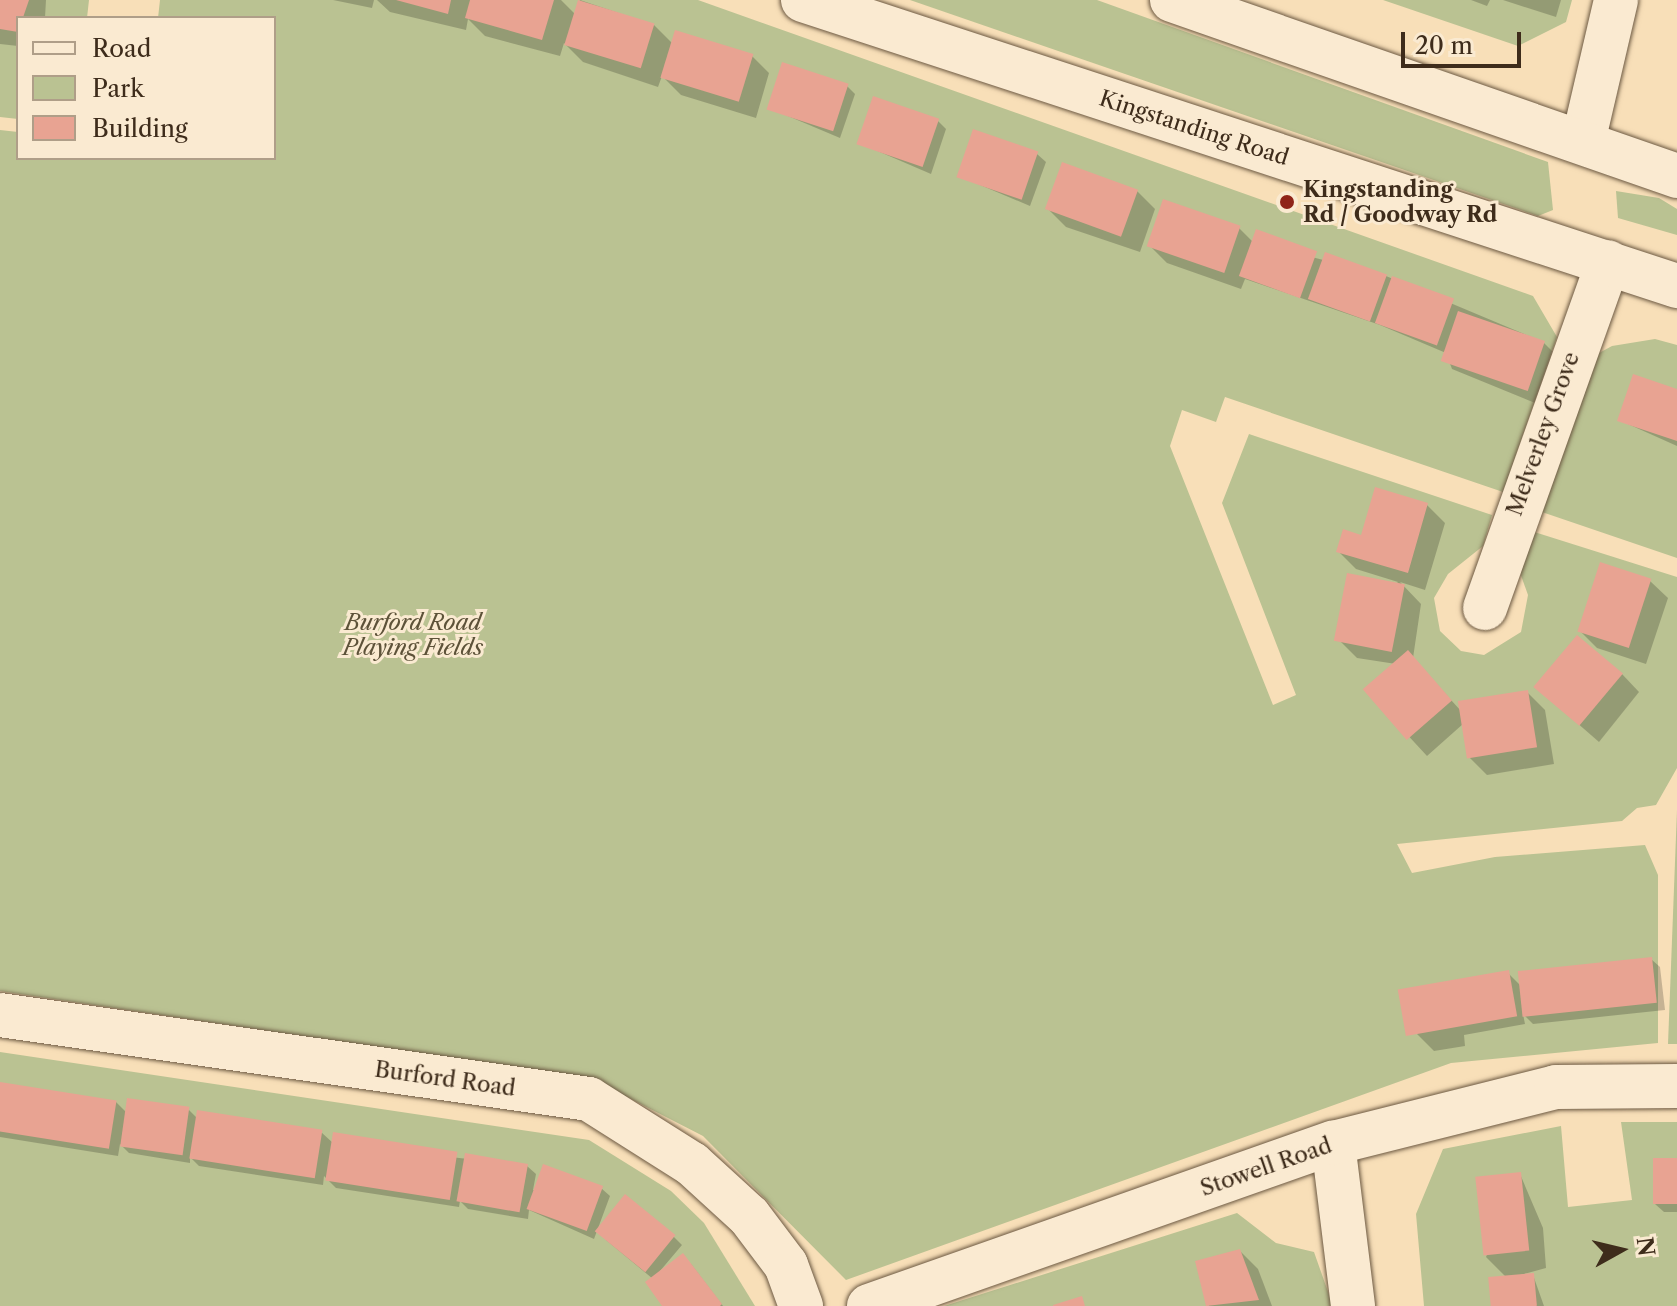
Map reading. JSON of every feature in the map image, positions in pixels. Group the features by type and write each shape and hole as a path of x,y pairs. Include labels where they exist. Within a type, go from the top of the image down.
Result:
{"street":[{"name":"Kingstanding Road","path":"803,0 1677,286"},
{"path":"1172,0 1677,176"},
{"path":"1583,142 1616,0"},
{"name":"Melverley Grove","path":"1485,608 1608,262"},
{"name":"Burford Road","path":"0,1015 589,1099 692,1164 749,1216 786,1265 801,1306"},
{"name":"Stowell Road","path":"869,1306 1333,1143 1556,1087 1677,1086"},
{"path":"1333,1143 1353,1306"}],"green space":[{"path":"0,0 89,0 87,16 16,16 16,119 0,117"},
{"name":"Burford Road Playing Fields","path":"160,0 698,0 1533,296 1557,337 1503,492 1225,397 1216,422 1182,410 1170,446 1273,705 1296,695 1222,503 1249,434 1492,515 1483,546 1448,574 1434,598 1440,631 1461,651 1484,655 1521,632 1528,595 1518,567 1528,530 1677,577 1677,768 1656,805 1637,808 1622,821 1397,844 1412,873 1495,857 1645,845 1658,875 1658,1043 1451,1063 846,1280 703,1136 592,1079 0,991 0,130 16,132 16,160 276,160 276,16 158,16"},
{"path":"910,0 1097,0 1548,162 1553,210 1538,216"},
{"path":"1383,0 1572,0 1566,22 1518,46"},
{"path":"1616,191 1659,198 1677,209 1677,235 1618,218"},
{"path":"1655,339 1677,345 1677,558 1536,510 1588,359 1612,346"},
{"path":"1677,810 1677,1044 1668,1044"},
{"path":"0,1052 589,1140 671,1191 704,1223 755,1306 0,1306"},
{"path":"1621,1122 1677,1122 1677,1306 1424,1306 1416,1214 1443,1149 1561,1126 1568,1207 1632,1200"},
{"path":"1237,1213 1276,1243 1314,1252 1333,1306 944,1306"}],"building":[{"path":"0,0 29,0 24,16 16,16 16,32 0,29"},
{"path":"396,0 451,0 448,14"},
{"path":"470,0 554,0 542,40 465,18"},
{"path":"578,0 655,23 641,68 564,45"},
{"path":"675,30 753,54 739,102 660,78"},
{"path":"782,62 849,84 833,131 767,110"},
{"path":"873,96 939,119 923,167 856,144"},
{"path":"973,129 1038,151 1022,200 956,177"},
{"path":"1062,162 1138,190 1121,237 1045,209"},
{"path":"1163,199 1241,226 1224,273 1147,246"},
{"path":"1256,229 1317,251 1300,298 1239,276"},
{"path":"1325,252 1387,275 1370,322 1308,299"},
{"path":"1392,276 1454,299 1437,346 1375,323"},
{"path":"1458,311 1545,341 1528,391 1441,361"},
{"path":"1633,374 1677,389 1677,441 1617,421"},
{"path":"1375,487 1428,503 1408,573 1336,552 1343,529 1361,535"},
{"path":"1600,562 1651,579 1629,648 1577,631"},
{"path":"1347,573 1405,584 1392,652 1334,641"},
{"path":"1577,635 1623,674 1579,726 1533,687"},
{"path":"1408,650 1452,701 1407,740 1363,689"},
{"path":"1528,690 1537,747 1467,758 1458,701"},
{"path":"1652,957 1657,1003 1523,1017 1518,971"},
{"path":"1509,970 1517,1016 1406,1036 1398,990"},
{"path":"0,1082 117,1100 109,1149 0,1132"},
{"path":"127,1098 189,1107 183,1155 120,1147"},
{"path":"197,1110 322,1130 315,1178 189,1158"},
{"path":"333,1132 457,1152 450,1200 325,1180"},
{"path":"465,1153 528,1164 520,1212 456,1201"},
{"path":"1653,1158 1677,1158 1677,1204 1653,1204"},
{"path":"543,1164 603,1186 587,1231 527,1209"},
{"path":"1521,1172 1529,1251 1484,1255 1475,1177"},
{"path":"625,1194 676,1235 645,1272 595,1231"},
{"path":"1240,1249 1259,1300 1206,1306 1195,1261"},
{"path":"683,1253 722,1304 720,1306 662,1306 645,1282"},
{"path":"1534,1273 1537,1306 1491,1306 1488,1277"},
{"path":"1082,1296 1085,1306 1053,1306 1053,1305"}],"place":[{"name":"Kingstanding Rd / Goodway Rd","path":"1287,202"}]}
